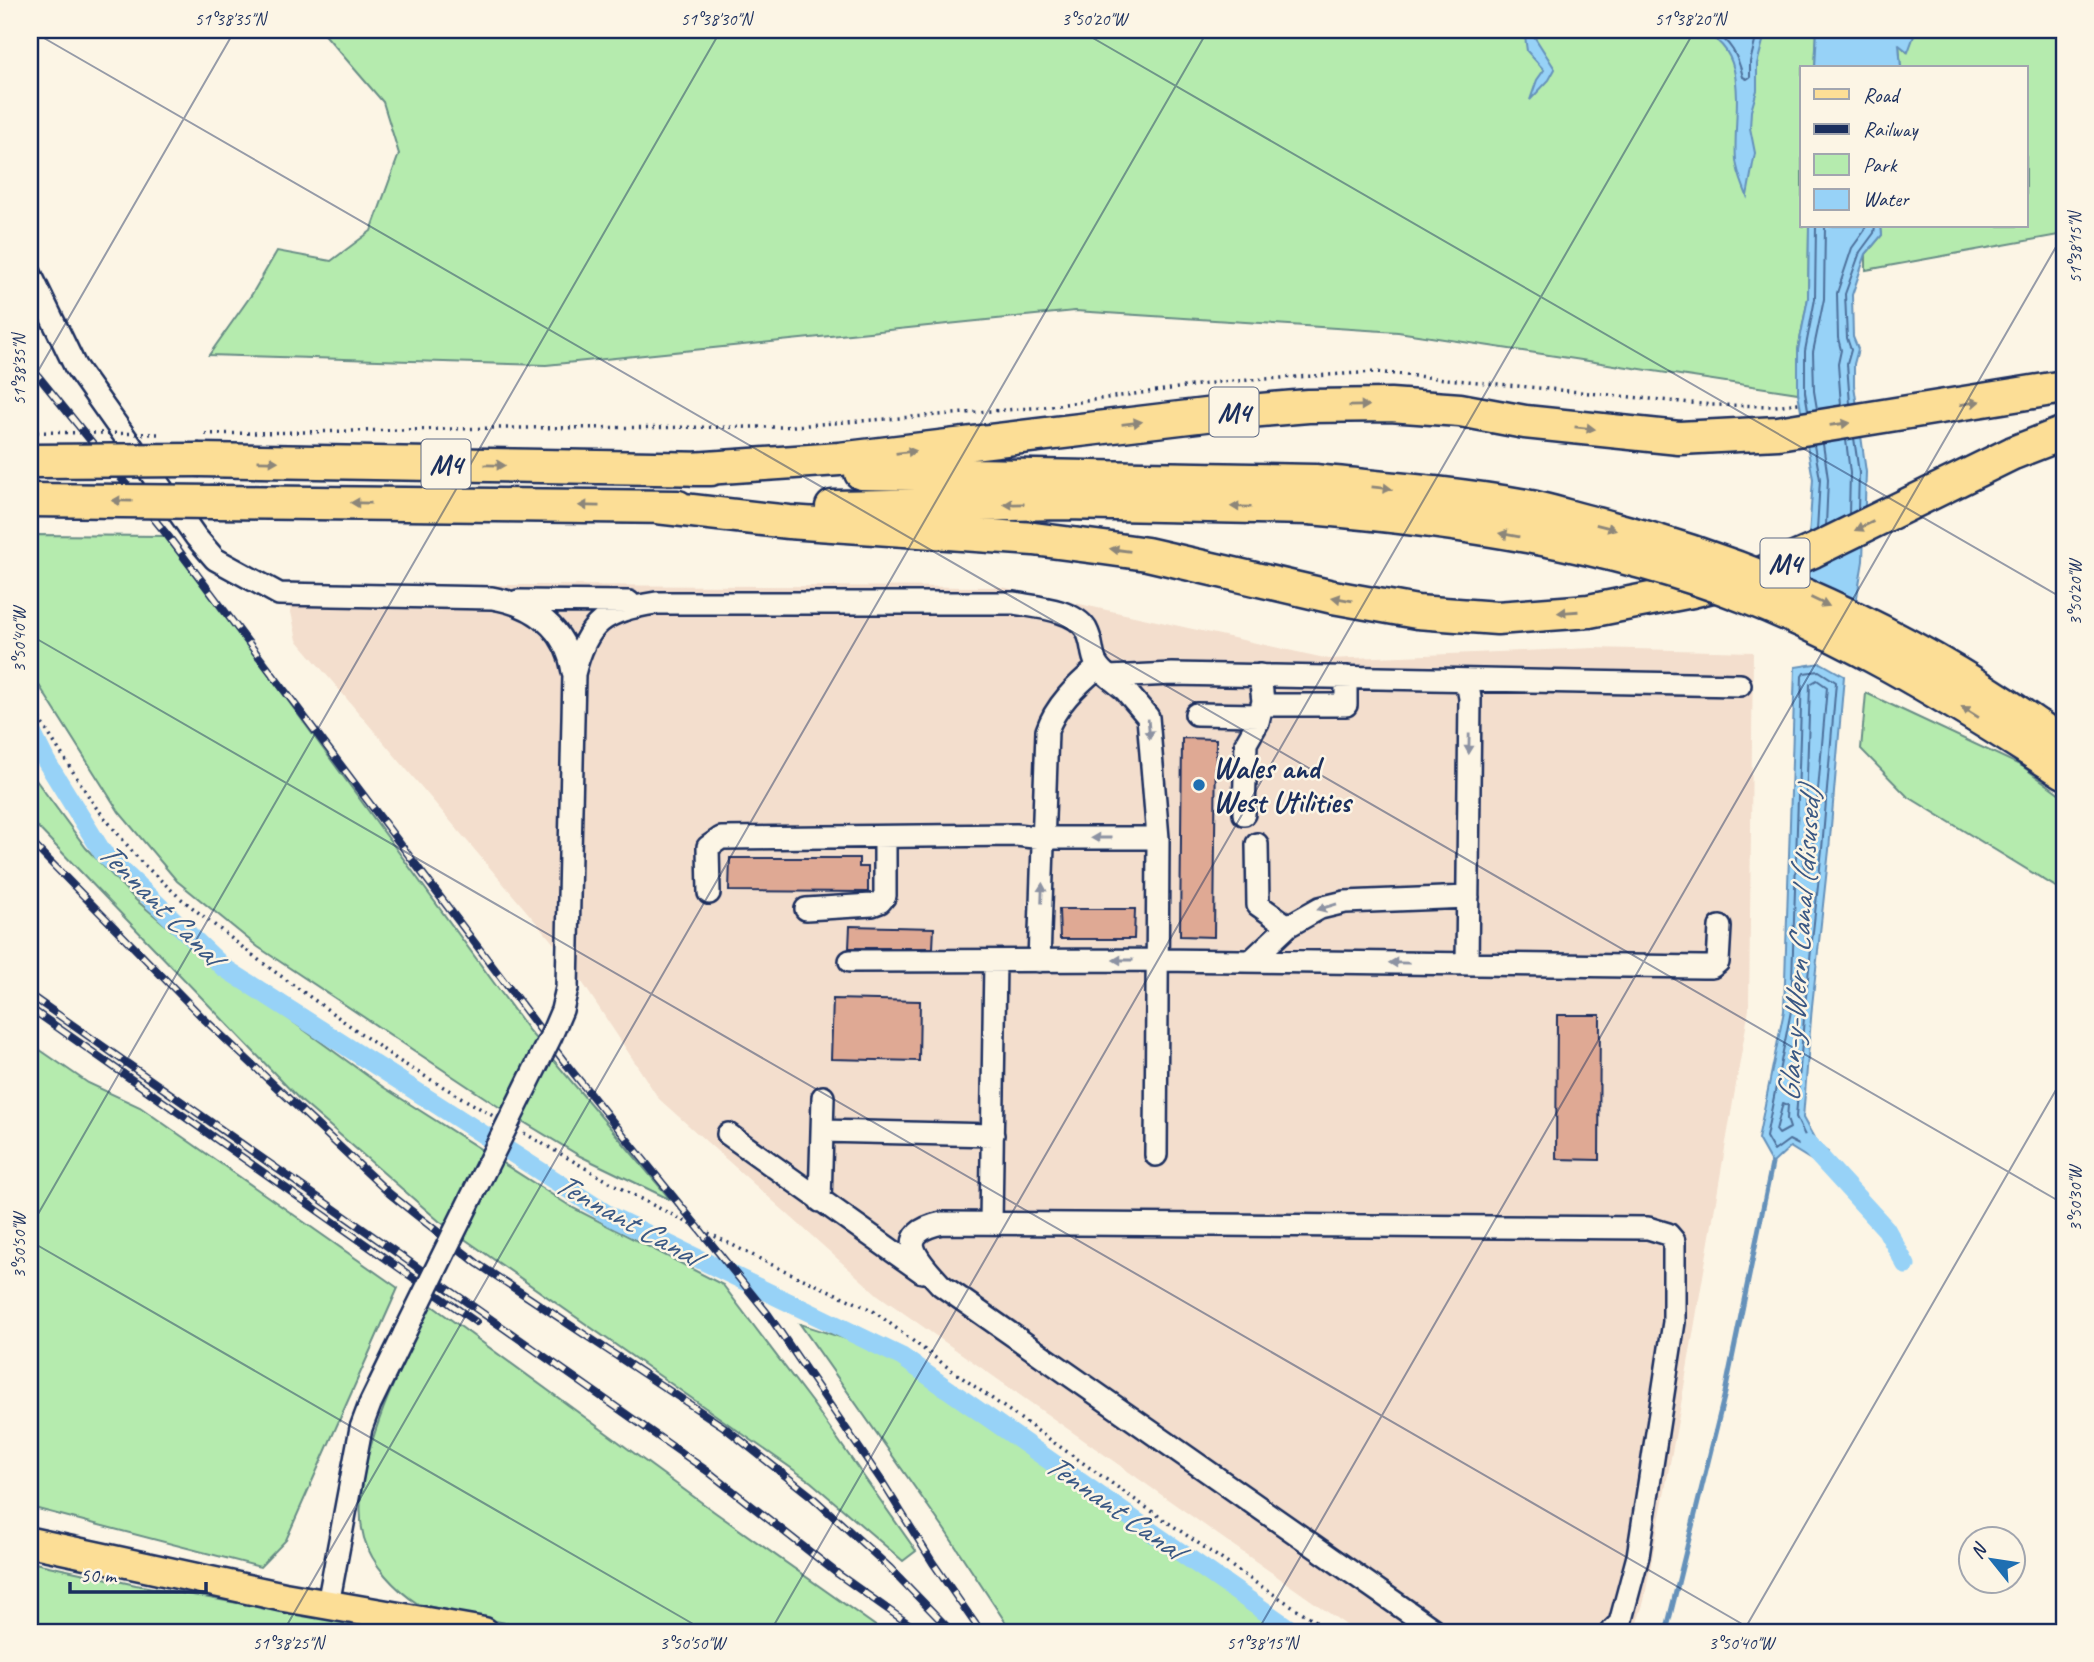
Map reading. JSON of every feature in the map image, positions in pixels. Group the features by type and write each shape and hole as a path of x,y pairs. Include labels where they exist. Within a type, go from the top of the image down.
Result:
{"highway":[{"name":"M4","path":"692,469 839,459 1214,414 1308,406 1390,405 1460,410 1525,422 1679,438 1776,420 1903,415 2064,387"},
{"name":"M4","path":"657,507 789,523 1034,539 1104,548 1147,554 1333,597 1418,612 1497,618 1589,611 1636,603 1760,574 1813,551 2013,453 2064,433"},
{"name":"M4","path":"30,461 199,447 1312,494 1406,516 1600,552 1741,595 1865,650 1965,709 2032,737 2064,744"},
{"name":"M4","path":"30,500 657,507 1065,503 1312,494"},
{"name":"M4","path":"2032,737 2064,772"}],"main road":[{"path":"30,1542 284,1597 484,1632"}],"lane":[{"path":"30,272 75,366 196,537 215,559 279,594 656,603 1014,603 1058,612 1076,619 1086,630 1103,673 1125,690 1148,717 1158,838 1156,1155"},
{"path":"328,1604 361,1428 370,1404 545,1048 562,1010 567,988 573,674 570,652 557,632 534,611 512,601"},
{"path":"573,674 589,633 605,617 624,608 656,603"},
{"path":"1039,961 1047,732 1058,707 1103,673 1740,685"},
{"path":"1244,814 1246,743 1261,710 1260,675"},
{"path":"1196,714 1346,705 1346,677"},
{"path":"1459,680 1468,687 1470,698 1467,964"},
{"path":"709,893 708,847 721,838 1016,835 1044,838 1158,838"},
{"path":"806,909 872,905 886,897 885,837"},
{"path":"1257,844 1258,905 1288,926"},
{"path":"1251,961 1288,926 1320,908 1345,902 1468,897"},
{"path":"850,961 1158,960 1712,967 1718,962 1720,927"},
{"path":"991,1223 995,961"},
{"path":"820,1201 823,1097"},
{"path":"822,1130 992,1135"},
{"path":"728,1134 1437,1632"},
{"path":"941,1285 917,1260 913,1249 915,1236 926,1226 942,1223 1647,1228 1668,1234 1674,1241 1674,1322 1637,1556 1620,1623 1611,1632"}],"path":[{"path":"199,447 512,428 781,427 1044,407 1219,382 1375,372 1712,405 1776,420"},
{"path":"30,432 159,434"},
{"path":"30,699 95,806 141,862 179,897 260,961 399,1061 503,1122"},
{"path":"514,1128 664,1211 768,1263 872,1310 1134,1499 1333,1632"}],"shaded area":[{"path":"285,584 1002,587 1329,659 1594,648 1753,652 1749,1009 1680,1410 1644,1601 1634,1632 1356,1632 878,1295 659,1099 567,959 297,640"}],"green space":[{"path":"321,30 1817,30 1815,66 1800,66 1800,228 1809,228 1808,298 1798,350 1798,393 1398,332 1075,311 546,365 209,355 252,294 277,251 331,261 371,231 399,154 383,102"},
{"path":"1916,30 2064,30 2064,234 1866,270 1866,254 1882,235 1881,228 2028,228 2028,66 1901,66 1899,44 1907,52"},
{"path":"30,535 168,536 529,1031 671,1200 580,1156 499,1107 258,947 177,881 119,812 30,671"},
{"path":"1866,693 2022,766 2064,797 2064,892 1907,796 1861,749"},
{"path":"30,772 86,848 136,900 206,959 383,1087 573,1208 723,1285 813,1404 916,1551 903,1561 811,1482 439,1221 300,1100 30,819"},
{"path":"30,1043 88,1083 140,1107 398,1288 286,1540 260,1567 30,1507"},
{"path":"431,1305 884,1632 546,1632 418,1604 409,1598 385,1576 373,1558 364,1538 360,1511 369,1451 379,1419"},
{"path":"800,1324 902,1357 1294,1632 1012,1632 944,1529"},
{"path":"30,1562 136,1585 402,1632 30,1632"}],"water":[{"path":"1513,30 1536,30 1534,36 1555,69 1549,80 1530,100 1537,80 1544,70 1527,51 1525,36 1513,33"},
{"path":"1669,30 1766,30 1757,64 1757,90 1751,111 1750,128 1755,153 1747,196 1737,165 1736,87 1734,69 1728,54 1717,41 1701,32"},
{"path":"1817,30 1916,30 1908,52 1899,45 1901,66 1815,66"},
{"path":"1809,228 1881,228 1882,235 1866,254 1852,295 1853,337 1858,349 1854,364 1854,385 1866,472 1863,561 1855,609 1804,606 1813,479 1798,393 1798,350 1808,298"},
{"path":"1821,663 1844,676 1803,1118 1818,1145 1828,1152 1824,1161 1816,1163 1790,1147 1772,1164 1758,1139 1784,1011 1795,667"}],"building":[{"path":"1182,738 1216,739 1214,937 1180,936"},
{"path":"730,858 859,858 859,867 868,867 868,892 729,891"},
{"path":"1059,909 1135,909 1134,939 1060,939"},
{"path":"850,926 934,928 933,948 849,948"},
{"path":"833,999 920,1001 919,1061 831,1059"},
{"path":"1557,1015 1600,1015 1599,1160 1556,1159"}],"waterway":[{"name":"Tennant Canal","path":"30,729 46,761 103,853 223,967 610,1216 902,1357 1294,1632"},
{"name":"Glan-y-Wern Canal (disused)","path":"1808,1144 1886,1229 1906,1265"},
{"path":"1666,1632 1725,1393 1772,1164"}],"railway":[{"path":"30,366 168,536 567,1065 768,1314 981,1632"},
{"path":"30,841 202,1017 390,1194 478,1264 724,1427 811,1496 890,1568 952,1632"},
{"path":"30,995 710,1473 838,1574 920,1632"},
{"path":"30,1008 476,1322"}],"place":[{"name":"Wales and West Utilities","path":"1199,785"}]}
